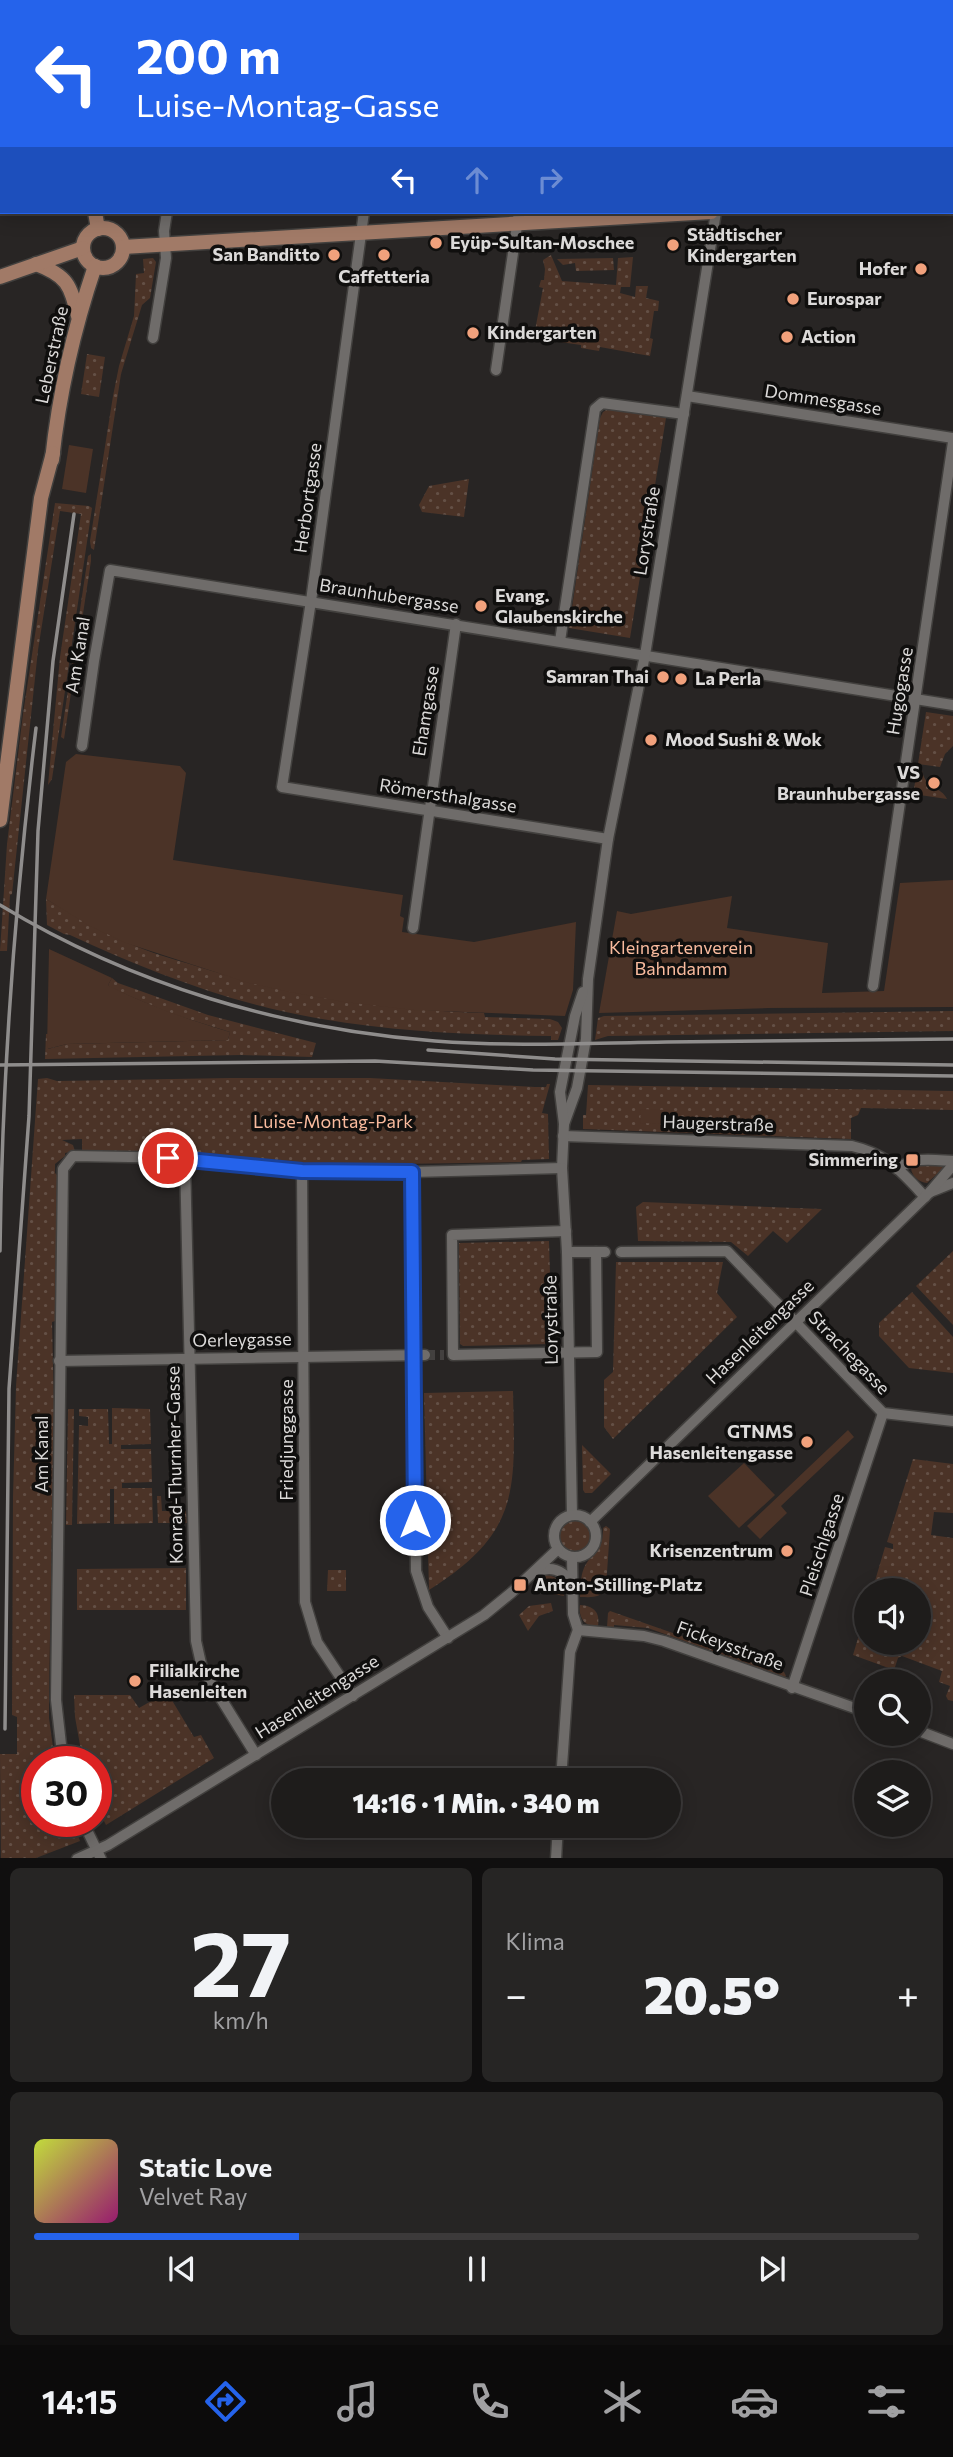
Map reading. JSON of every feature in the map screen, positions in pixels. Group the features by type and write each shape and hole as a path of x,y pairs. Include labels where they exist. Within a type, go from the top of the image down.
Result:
{"main road":[{"path":"95,214 98,229"},
{"path":"123,247 361,232 519,217 635,214"},
{"path":"105,228 120,237 123,247 119,260 104,268 95,266 86,259 83,248 87,236 105,228"},
{"path":"0,277 83,248"},
{"path":"36,264 57,273 65,280 71,291 78,318"},
{"name":"Leberstraße","path":"0,820 41,498 53,453 78,318 95,266"}],"street":[{"path":"153,338 166,258 164,231 167,214"},
{"name":"Herbortgasse","path":"282,788 311,601 364,214"},
{"name":"Lorystraße","path":"564,1124 577,1088 586,1039 587,979 608,839 645,654 687,396 713,214"},
{"path":"496,370 519,217"},
{"name":"Dommesgasse","path":"687,396 953,440"},
{"path":"560,641 595,409 601,403 684,414"},
{"name":"Hugogasse","path":"873,986 953,440"},
{"name":"Braunhubergasse","path":"110,570 953,705"},
{"name":"Am Kanal","path":"82,746 110,570"},
{"name":"Ehamgasse","path":"413,928 456,624"},
{"name":"Römersthalgasse","path":"282,788 608,839"},
{"name":"Lorystraße","path":"572,1516 567,1252 562,1167 564,1124 560,1092 575,1016 587,979"},
{"name":"Haugerstraße","path":"563,1136 852,1146 871,1150 887,1159 897,1169"},
{"name":"Am Kanal","path":"61,1746 56,1700 63,1169 73,1156 185,1158"},
{"path":"185,1158 302,1171 412,1172 562,1167"},
{"name":"Konrad-Thurnher-Gasse","path":"185,1158 196,1641 202,1668 256,1755"},
{"path":"953,1163 912,1160 897,1169 928,1195 953,1183"},
{"name":"Hasenleitengasse","path":"590,1521 928,1195 953,1163"},
{"name":"Friedjunggasse","path":"302,1171 305,1602 317,1642 353,1696"},
{"path":"412,1172 420,1355 416,1572 428,1607 448,1638"},
{"path":"566,1231 452,1235 449,1355 597,1352 600,1252 567,1252"},
{"name":"Strachegasse","path":"621,1252 727,1251 883,1413 953,1421"},
{"name":"Oerleygasse","path":"59,1362 420,1355"},
{"name":"Pleischlgasse","path":"792,1688 883,1413"},
{"path":"582,1516 590,1521 596,1533 594,1546 585,1555 572,1557 558,1549 554,1539 556,1528 562,1520 582,1516"},
{"name":"Hasenleitengasse","path":"80,1858 99,1855 448,1638 492,1609 558,1549"},
{"path":"562,1768 570,1652 578,1630 573,1614 572,1557"},
{"path":"533,1573 555,1569 572,1583"},
{"name":"Fickeysstraße","path":"578,1630 653,1638 854,1708"},
{"path":"931,1736 953,1744"},
{"path":"90,1837 99,1855"},
{"path":"556,1858 557,1838"}],"green space":[{"path":"551,255 562,281 616,285 618,258 633,257 630,287 621,287 620,293 635,297 636,286 648,286 646,298 659,301 658,311 654,311 650,356 600,347 599,351 581,348 581,345 533,341 543,288 539,287 541,280 544,280 543,260"},
{"path":"153,258 156,262 150,298 142,305 121,374 94,550 90,541 113,396 134,316 136,274 144,273 143,259"},
{"path":"613,258 614,270 576,271 575,263 563,265 557,259"},
{"path":"87,354 105,357 99,397 81,394"},
{"path":"608,409 666,418 630,638 569,628 600,418"},
{"path":"69,445 93,449 86,493 62,489"},
{"path":"469,479 464,517 422,512 419,505 429,486"},
{"path":"55,503 92,508 52,779 48,785 60,657 81,514 60,511 38,650 10,895 7,951 0,951 7,844 23,714"},
{"path":"91,554 64,739 61,737 88,556"},
{"path":"926,712 953,716 953,746 945,754 940,767 918,764"},
{"path":"76,754 180,766 186,773 173,860 403,895 400,916 404,918 402,932 474,942 576,922 573,990 565,1016 414,1010 344,1002 285,991 249,983 126,943 90,926 46,899 66,762"},
{"path":"917,771 922,771 927,782 947,799 913,794"},
{"name":"Kleingartenverein Bahndamm","path":"953,880 953,1007 769,1008 599,1013 617,911 631,914 732,896 727,928 828,943 822,993 884,991 900,883"},
{"path":"46,899 105,932 143,949 268,986 373,1005 484,1013 485,1017 550,1019 558,1022 562,1028 558,1040 551,1040 551,1036 436,1032 351,1023 257,1005 193,986 64,934 47,925"},
{"path":"49,949 112,978 108,985 126,994 230,1032 228,1040 67,1044 47,1049"},
{"path":"112,978 118,983 208,1015 316,1043 312,1057 241,1055 45,1059 46,1034 48,1049 67,1044 228,1040 230,1032 169,1013 111,988 108,985"},
{"path":"953,1011 953,1031 608,1036 595,1040 598,1018 604,1016"},
{"name":"Luise-Montag-Park","path":"370,1078 535,1087 546,1087 550,1084 542,1113 548,1114 549,1159 521,1162 301,1165 188,1152 82,1151 82,1139 62,1140 73,1145 75,1151 65,1153 55,1164 57,1175 55,1321 52,1322 54,1410 49,1718 53,1746 21,1746 21,1837 78,1837 80,1841 36,1858 1,1858 0,1754 17,1754 17,1717 12,1715 16,1386 38,1079"},
{"path":"588,1085 953,1091 953,1110 861,1108 858,1115 851,1118 851,1139 583,1129"},
{"path":"641,1109 668,1110 668,1124 640,1123"},
{"path":"916,1164 945,1167 927,1183 913,1174 911,1168"},
{"path":"643,1202 822,1209 787,1243 773,1231 748,1256 731,1242 638,1241 636,1207"},
{"path":"549,1241 552,1342 460,1344 459,1243"},
{"path":"953,1251 953,1325 916,1286"},
{"path":"616,1262 723,1262 717,1293 737,1317 613,1439 604,1427 604,1380 613,1372"},
{"path":"912,1292 953,1337 953,1373 909,1368 879,1336 879,1323"},
{"path":"513,1391 512,1482 497,1528 459,1569 429,1590 424,1393"},
{"path":"112,1408 150,1409 151,1444 121,1445 121,1449 151,1449 152,1482 122,1483 122,1488 152,1488 153,1523 114,1524 114,1489 110,1489 110,1523 77,1524 79,1425 88,1426 88,1417 79,1416 79,1409 108,1409 109,1444 112,1444"},
{"path":"68,1409 74,1409 72,1525 66,1525"},
{"path":"848,1430 854,1437 781,1506 787,1513 760,1539 747,1526"},
{"path":"582,1445 611,1474 592,1493 585,1493 583,1490"},
{"path":"913,1459 953,1464 953,1513 934,1512 931,1535 953,1538 953,1701 946,1696 950,1686 939,1682 942,1671 902,1656 898,1658 894,1669 891,1669 853,1655 854,1652 854,1655 931,1655 931,1578 876,1578 885,1547 893,1549 893,1544 887,1542"},
{"path":"744,1463 775,1495 739,1528 708,1496"},
{"path":"157,1496 161,1496 162,1511 186,1511 187,1523 158,1523"},
{"path":"575,1521 581,1522 589,1530 589,1542 581,1550 575,1551 569,1550 561,1542 560,1536 561,1530 569,1522"},
{"path":"606,1526 610,1529 606,1587 598,1595 580,1597 583,1571 599,1548 603,1528"},
{"path":"186,1568 186,1610 77,1610 77,1569"},
{"path":"328,1570 346,1570 346,1591 327,1591"},
{"path":"546,1575 559,1581 564,1596 547,1593 535,1582"},
{"path":"551,1603 553,1611 539,1616 528,1631 519,1615 529,1606"},
{"path":"580,1605 595,1611 598,1626 583,1621"},
{"path":"610,1611 784,1672 786,1676 648,1628 614,1625 614,1628 607,1627"},
{"path":"167,1692 194,1737 201,1735 214,1758 112,1821 112,1746 80,1746 74,1695 130,1695 139,1708"}],"tunnel":[{"path":"425,1355 444,1355"}],"railway":[{"path":"5,1729 9,1389 29,1116 38,831 53,661 74,514"},
{"path":"0,1251 11,989 36,728"},
{"path":"0,905 50,933 155,980 265,1014 378,1035 464,1043 522,1044 953,1039"},
{"path":"428,1050 555,1059 953,1065"},
{"path":"0,1065 375,1061 533,1070 953,1076"}],"place":[{"name":"Eyüp-Sultan-Moschee","path":"436,243"},
{"name":"Städtischer Kindergarten","path":"673,245"},
{"name":"San Banditto","path":"334,255"},
{"name":"Caffetteria","path":"384,255"},
{"name":"Hofer","path":"921,269"},
{"name":"Eurospar","path":"793,299"},
{"name":"Kindergarten","path":"473,333"},
{"name":"Action","path":"787,337"},
{"name":"Evang. Glaubenskirche","path":"481,606"},
{"name":"Samran Thai","path":"663,677"},
{"name":"La Perla","path":"681,679"},
{"name":"Mood Sushi & Wok","path":"651,740"},
{"name":"VS Braunhubergasse","path":"934,783"},
{"name":"Simmering","path":"912,1160"},
{"name":"GTNMS Hasenleitengasse","path":"807,1442"},
{"name":"Krisenzentrum","path":"787,1551"},
{"name":"Anton-Stilling-Platz","path":"520,1585"},
{"name":"Filialkirche Hasenleiten","path":"135,1681"}],"route":[{"path":"168,1158 302,1171 412,1172 415,1520"}]}
